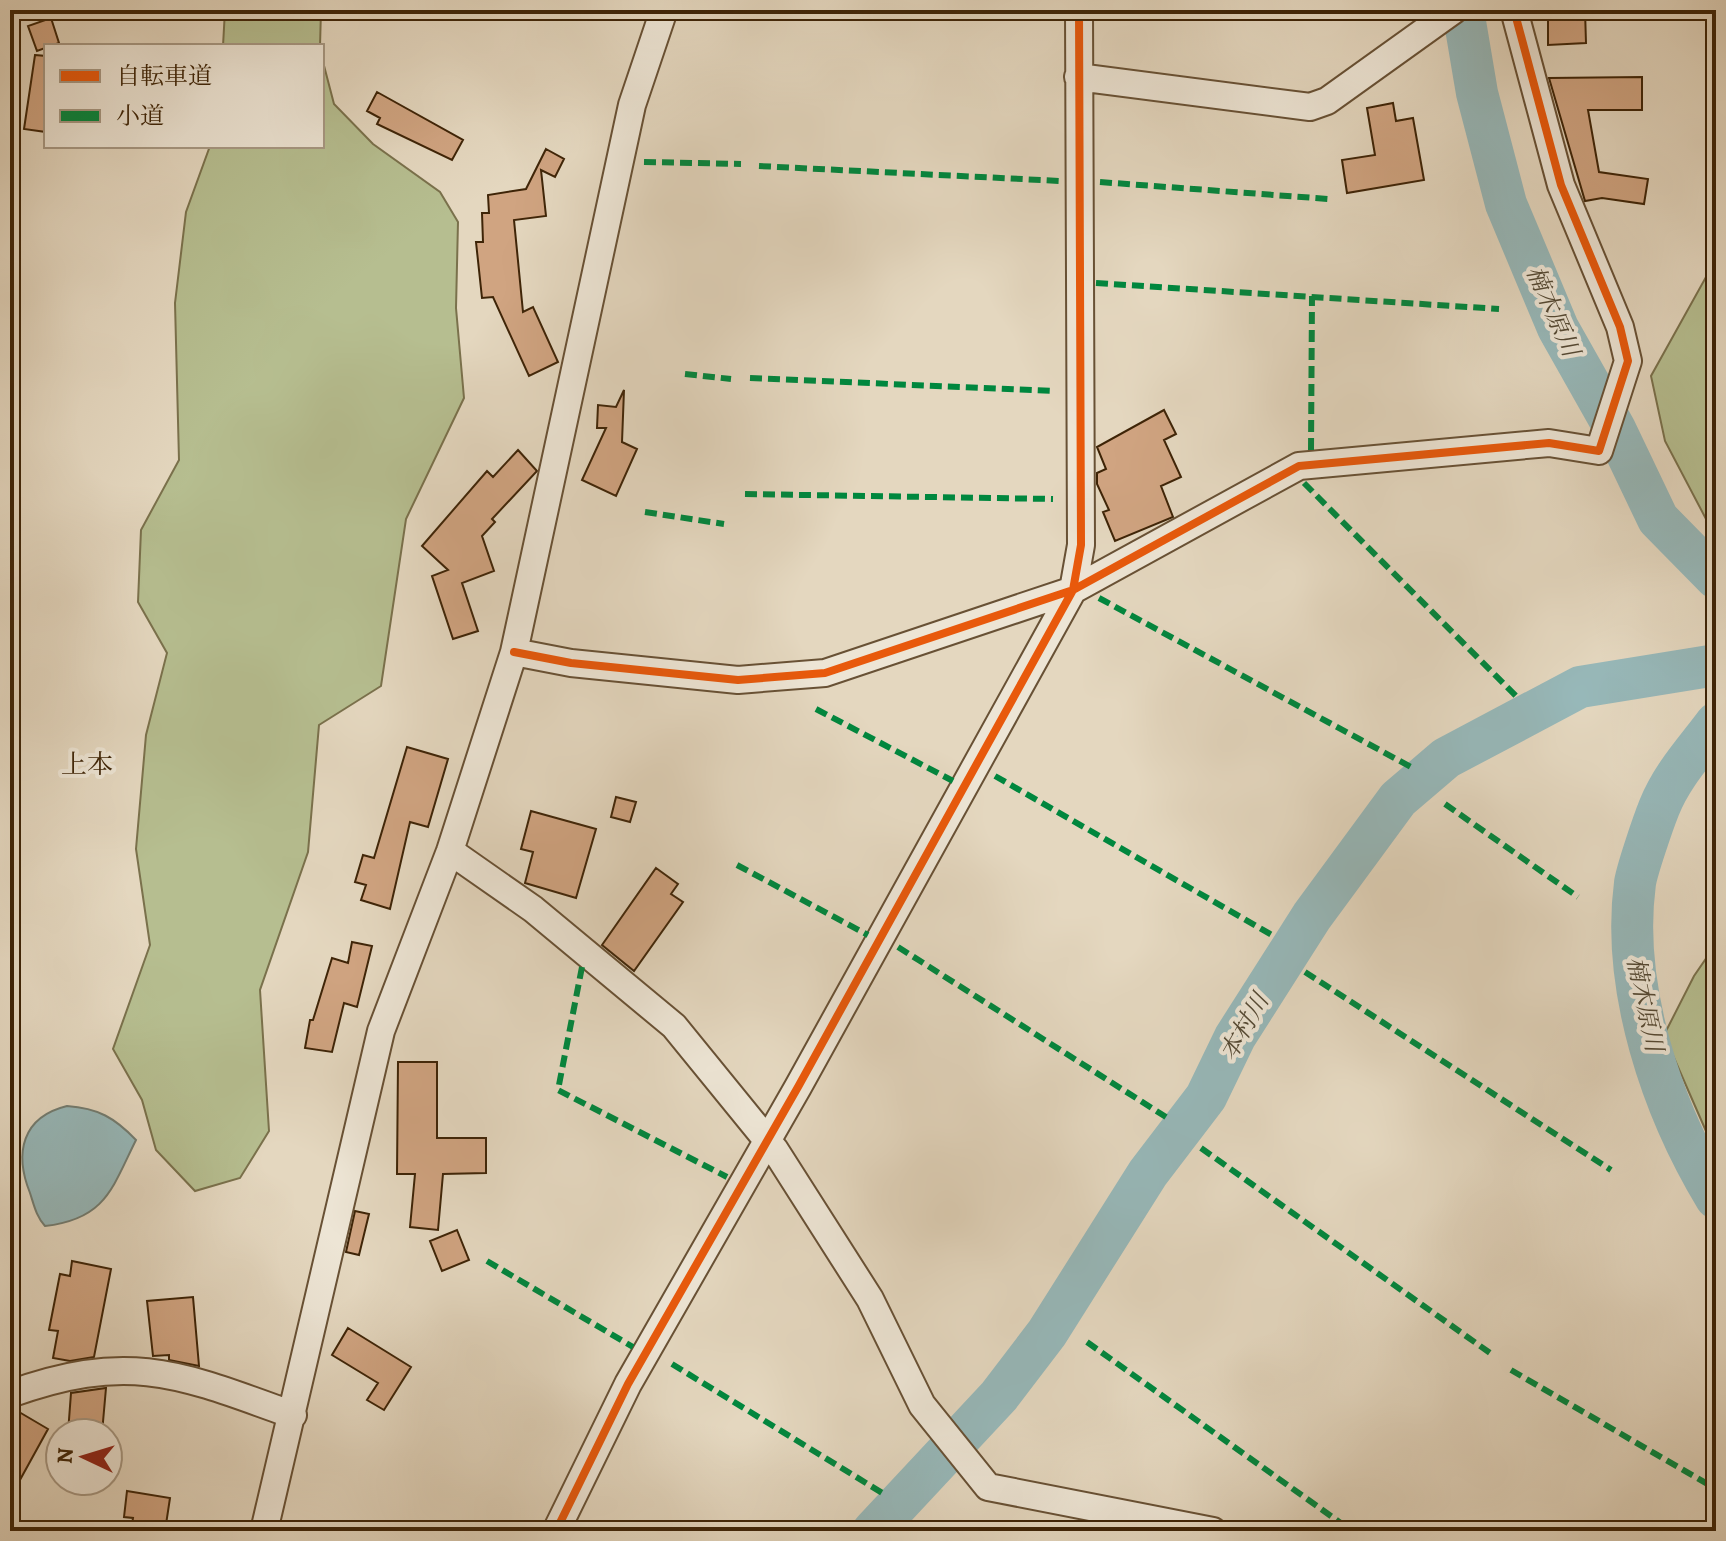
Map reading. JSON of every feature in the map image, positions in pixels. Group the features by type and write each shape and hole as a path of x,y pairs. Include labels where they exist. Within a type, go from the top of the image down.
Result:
{"street":[{"path":"264,1531 381,1031 450,851 514,652 632,105 664,10"},
{"path":"556,1531 628,1384 1073,590 1081,545 1079,10"},
{"path":"1078,77 1310,107 1327,101 1454,10"},
{"path":"514,652 571,663 738,680 825,673 1073,590 1299,466 1549,443 1599,451 1628,361 1620,327 1561,185 1514,10"},
{"path":"450,851 533,909 674,1026 767,1138 870,1299 922,1405 988,1487 1116,1522 1213,1531"},
{"path":"10,1394 44,1382 119,1368 157,1371 213,1386 293,1415"}],"green space":[{"path":"225,10 321,10 320,44 223,44"},
{"path":"324,66 334,104 373,144 440,192 458,222 456,308 464,398 406,519 381,686 319,725 308,852 260,990 269,1131 240,1178 195,1191 156,1150 142,1100 113,1049 150,945 136,849 146,735 167,653 138,602 141,530 179,460 175,303 186,212 209,148 324,148"},
{"path":"1716,259 1716,538 1665,441 1651,376"},
{"path":"1716,944 1716,1154 1664,1035 1694,976"}],"water":[{"path":"67,1106 88,1109 105,1116 136,1140 113,1186 94,1208 82,1216 45,1226 39,1218 25,1178 23,1151 31,1128 52,1111"}],"building":[{"path":"1548,10 1585,10 1586,43 1548,45"},
{"path":"51,18 59,43 44,44 44,48 37,51 28,26"},
{"path":"35,55 44,56 44,132 24,129"},
{"path":"1642,77 1642,110 1588,110 1599,172 1648,179 1644,204 1602,198 1585,201 1549,78"},
{"path":"377,92 463,140 452,160 377,124 380,118 367,111"},
{"path":"1393,103 1396,121 1413,118 1424,180 1347,193 1342,160 1375,155 1367,108"},
{"path":"546,149 564,159 555,177 541,170 546,216 514,220 523,312 533,307 558,362 529,376 493,297 482,298 476,242 483,242 482,213 489,213 488,195 526,189"},
{"path":"624,390 622,442 637,449 616,496 582,480 606,428 597,428 598,405 616,407"},
{"path":"1164,410 1176,434 1164,440 1181,477 1161,486 1173,517 1115,541 1103,512 1109,510 1097,484 1097,473 1106,469 1097,447"},
{"path":"518,450 537,471 492,519 495,522 482,536 494,571 462,583 478,631 453,639 432,576 448,570 422,546 487,471 493,477"},
{"path":"407,747 448,759 428,827 410,822 390,909 361,900 366,885 355,882 363,855 374,858"},
{"path":"616,797 636,802 630,822 611,817"},
{"path":"531,811 596,829 576,898 525,883 533,852 521,849"},
{"path":"656,868 678,884 671,894 683,902 634,971 602,945"},
{"path":"352,942 372,946 357,1007 344,1003 332,1052 305,1048 310,1020 313,1020 332,958 348,963"},
{"path":"398,1062 437,1062 437,1138 486,1138 486,1173 443,1174 438,1230 410,1227 415,1174 397,1174"},
{"path":"355,1211 369,1214 359,1255 346,1252"},
{"path":"457,1230 469,1260 442,1271 430,1241"},
{"path":"72,1261 111,1269 94,1357 70,1361 53,1358 58,1331 49,1330 60,1274 70,1276"},
{"path":"193,1297 199,1366 169,1360 169,1355 153,1356 147,1301"},
{"path":"348,1328 411,1367 384,1410 367,1400 378,1383 332,1355"},
{"path":"106,1388 103,1417 69,1417 71,1393"},
{"path":"14,1409 44,1427 44,1436 10,1498 10,1410"},
{"path":"127,1491 170,1498 165,1531 131,1531 133,1518 124,1517"}],"waterway":[{"name":"楠木原川","path":"1463,10 1477,93 1506,204 1558,328 1615,429 1658,519 1716,578"},
{"name":"本村川","path":"873,1531 999,1396 1047,1333 1148,1173 1206,1097 1235,1037 1312,916 1398,799 1446,758 1580,687 1716,665"},
{"name":"楠木原川","path":"1716,723 1664,796 1636,877 1632,923 1634,964 1650,1046 1679,1126 1716,1198"}],"marked path":[{"path":"644,162 741,164"},
{"path":"759,166 1061,181"},
{"path":"1100,182 1328,199"},
{"path":"1096,283 1499,309"},
{"path":"1311,450 1312,296"},
{"path":"685,374 731,379"},
{"path":"750,378 1055,391"},
{"path":"1304,483 1516,696"},
{"path":"745,494 1053,499"},
{"path":"645,512 724,524"},
{"path":"1099,598 1411,767"},
{"path":"816,709 953,781"},
{"path":"995,776 1272,935"},
{"path":"1445,804 1578,897"},
{"path":"737,865 868,935"},
{"path":"898,947 1166,1117"},
{"path":"582,967 558,1090 727,1177"},
{"path":"1305,972 1611,1170"},
{"path":"1201,1148 1490,1353"},
{"path":"487,1261 633,1347"},
{"path":"1087,1342 1352,1531"},
{"path":"672,1364 884,1494"},
{"path":"1511,1370 1716,1489"}],"cycle path":[{"path":"556,1531 628,1384 798,1087 1073,590 1081,545 1079,10"},
{"path":"514,652 571,663 738,680 825,673 1073,590 1299,466 1549,443 1599,451 1628,361 1620,327 1561,185 1514,10"}],"district":[{"name":"上本","path":"87,764"}]}
